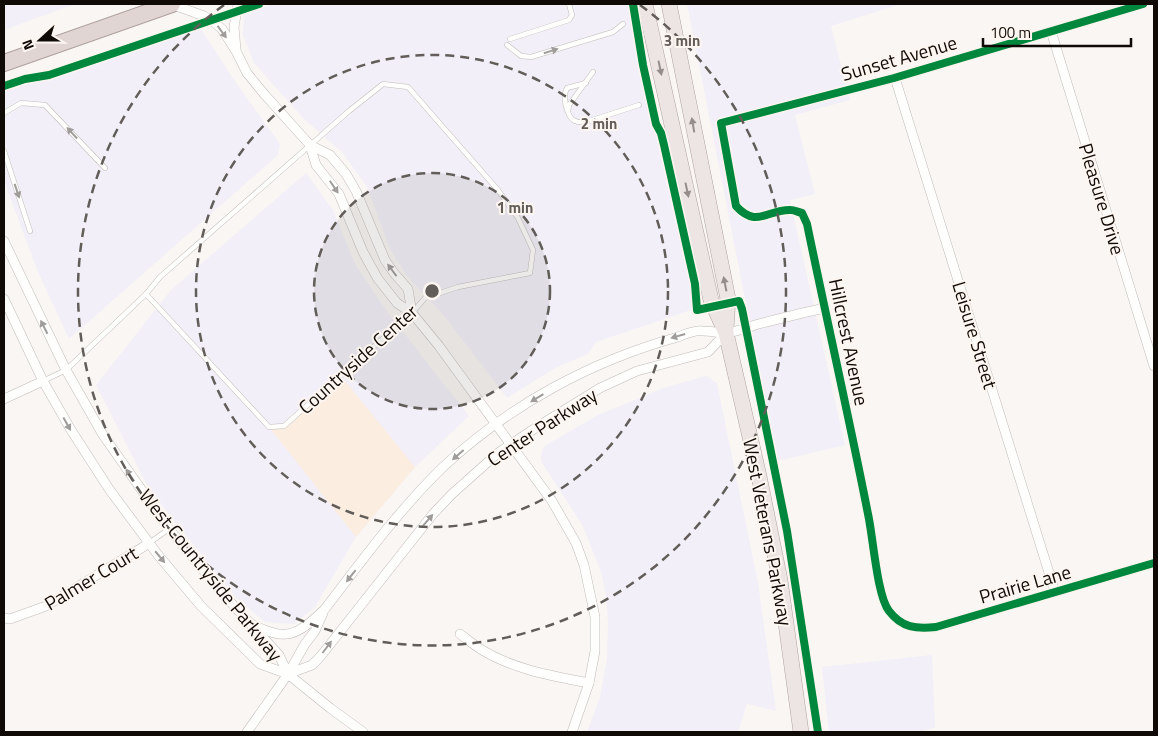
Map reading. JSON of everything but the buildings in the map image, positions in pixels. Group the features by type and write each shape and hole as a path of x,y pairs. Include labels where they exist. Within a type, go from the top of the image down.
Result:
{"highway":[{"path":"4,63 172,4"}],"main road":[{"name":"West Veterans Parkway","path":"645,4 711,300 726,333 759,476 780,580 801,732"},
{"name":"West Veterans Parkway","path":"669,4 728,299 726,333"}],"street":[{"path":"172,4 211,20 222,30 236,51 247,73 265,96 310,145 330,155 346,174 360,200 385,260 408,289 412,313"},
{"path":"236,51 234,27 238,4"},
{"name":"Sunset Avenue","path":"721,123 896,78 1143,4"},
{"name":"Pleasure Drive","path":"1050,31 1154,366"},
{"name":"Leisure Street","path":"896,78 1055,592"},
{"name":"Hillcrest Avenue","path":"721,123 736,206 744,214 754,218 791,210 802,213 807,224 869,516 881,592 888,610 904,625"},
{"path":"310,145 316,165 339,194 369,265 397,303 412,313 439,346 510,443 563,518 584,565 595,617 595,651 589,683 572,732"},
{"name":"West Countryside Parkway","path":"4,241 66,370 103,436 169,529 224,595 280,655 288,674"},
{"name":"West Countryside Parkway","path":"4,299 44,381 76,438 148,544 201,606 260,664 288,674 363,732"},
{"name":"Center Parkway","path":"251,624 268,632 281,635 295,632 308,625 324,610 412,500 442,468 496,424 578,374 609,359 645,346 701,330 726,333 825,308"},
{"name":"Center Parkway","path":"288,674 312,665 433,514 480,468 510,443 600,388 637,372 708,352 726,333"},
{"path":"4,399 44,381"},
{"name":"Palmer Court","path":"4,618 10,619 46,606 148,544"},
{"name":"Prairie Lane","path":"904,625 922,628 936,627 1154,563"},
{"name":"Center Parkway","path":"246,732 288,674 305,644 315,631 324,610"},
{"path":"460,634 483,650 509,663 538,673 589,683"}],"lane":[{"path":"510,39 569,20 572,15 569,4"},
{"path":"507,45 521,56 531,58 613,32 623,24"},
{"path":"568,112 569,105 593,72"},
{"path":"587,82 567,88 565,91 565,101 570,118 578,123 638,105"},
{"name":"Countryside Center","path":"384,84 408,87 498,190 518,218 533,250 530,273 458,287 425,298 412,313 284,426 269,427 146,294 160,277 310,145 384,84"},
{"path":"4,113 21,103 45,105 105,168"},
{"path":"4,151 30,231"},
{"path":"44,381 66,370 146,294"},
{"path":"148,544 169,529"}],"shaded area":[{"path":"4,4 75,4 4,30"},
{"path":"273,4 627,4 694,298 694,309 596,342 588,354 555,368 507,398 446,318 407,276 390,249 367,187 342,152 304,119 254,63 243,35 244,13"},
{"path":"687,4 901,4 831,26 850,100 795,115 815,194 790,200 845,445 777,461"},
{"path":"201,29 232,77 280,144 278,155 69,339 38,272 4,181 4,88 37,81"},
{"path":"306,173 333,210 355,264 388,313 469,416 415,467 356,537 315,607 294,624 265,622 236,598 149,489 96,385 171,290"},
{"path":"341,376 415,467 356,537 269,427 284,426"},
{"path":"706,376 717,383 758,583 776,711 747,704 738,732 587,732 600,697 607,658 608,623 606,597 602,575 583,526 542,463 543,448 598,415 666,387"},
{"path":"932,655 935,727 921,732 829,732 822,667"}],"cycle path":[{"path":"4,86 25,79 49,75 259,4"},
{"path":"633,4 643,65 656,124 664,145 695,284 697,310 739,301 742,309 787,531 818,732"},
{"path":"1143,4 894,78 721,123 736,206 743,213 756,217 783,210 793,210 802,213 807,224 861,478 878,580 885,603 894,617 910,626 922,628 936,627 1154,563"}]}
